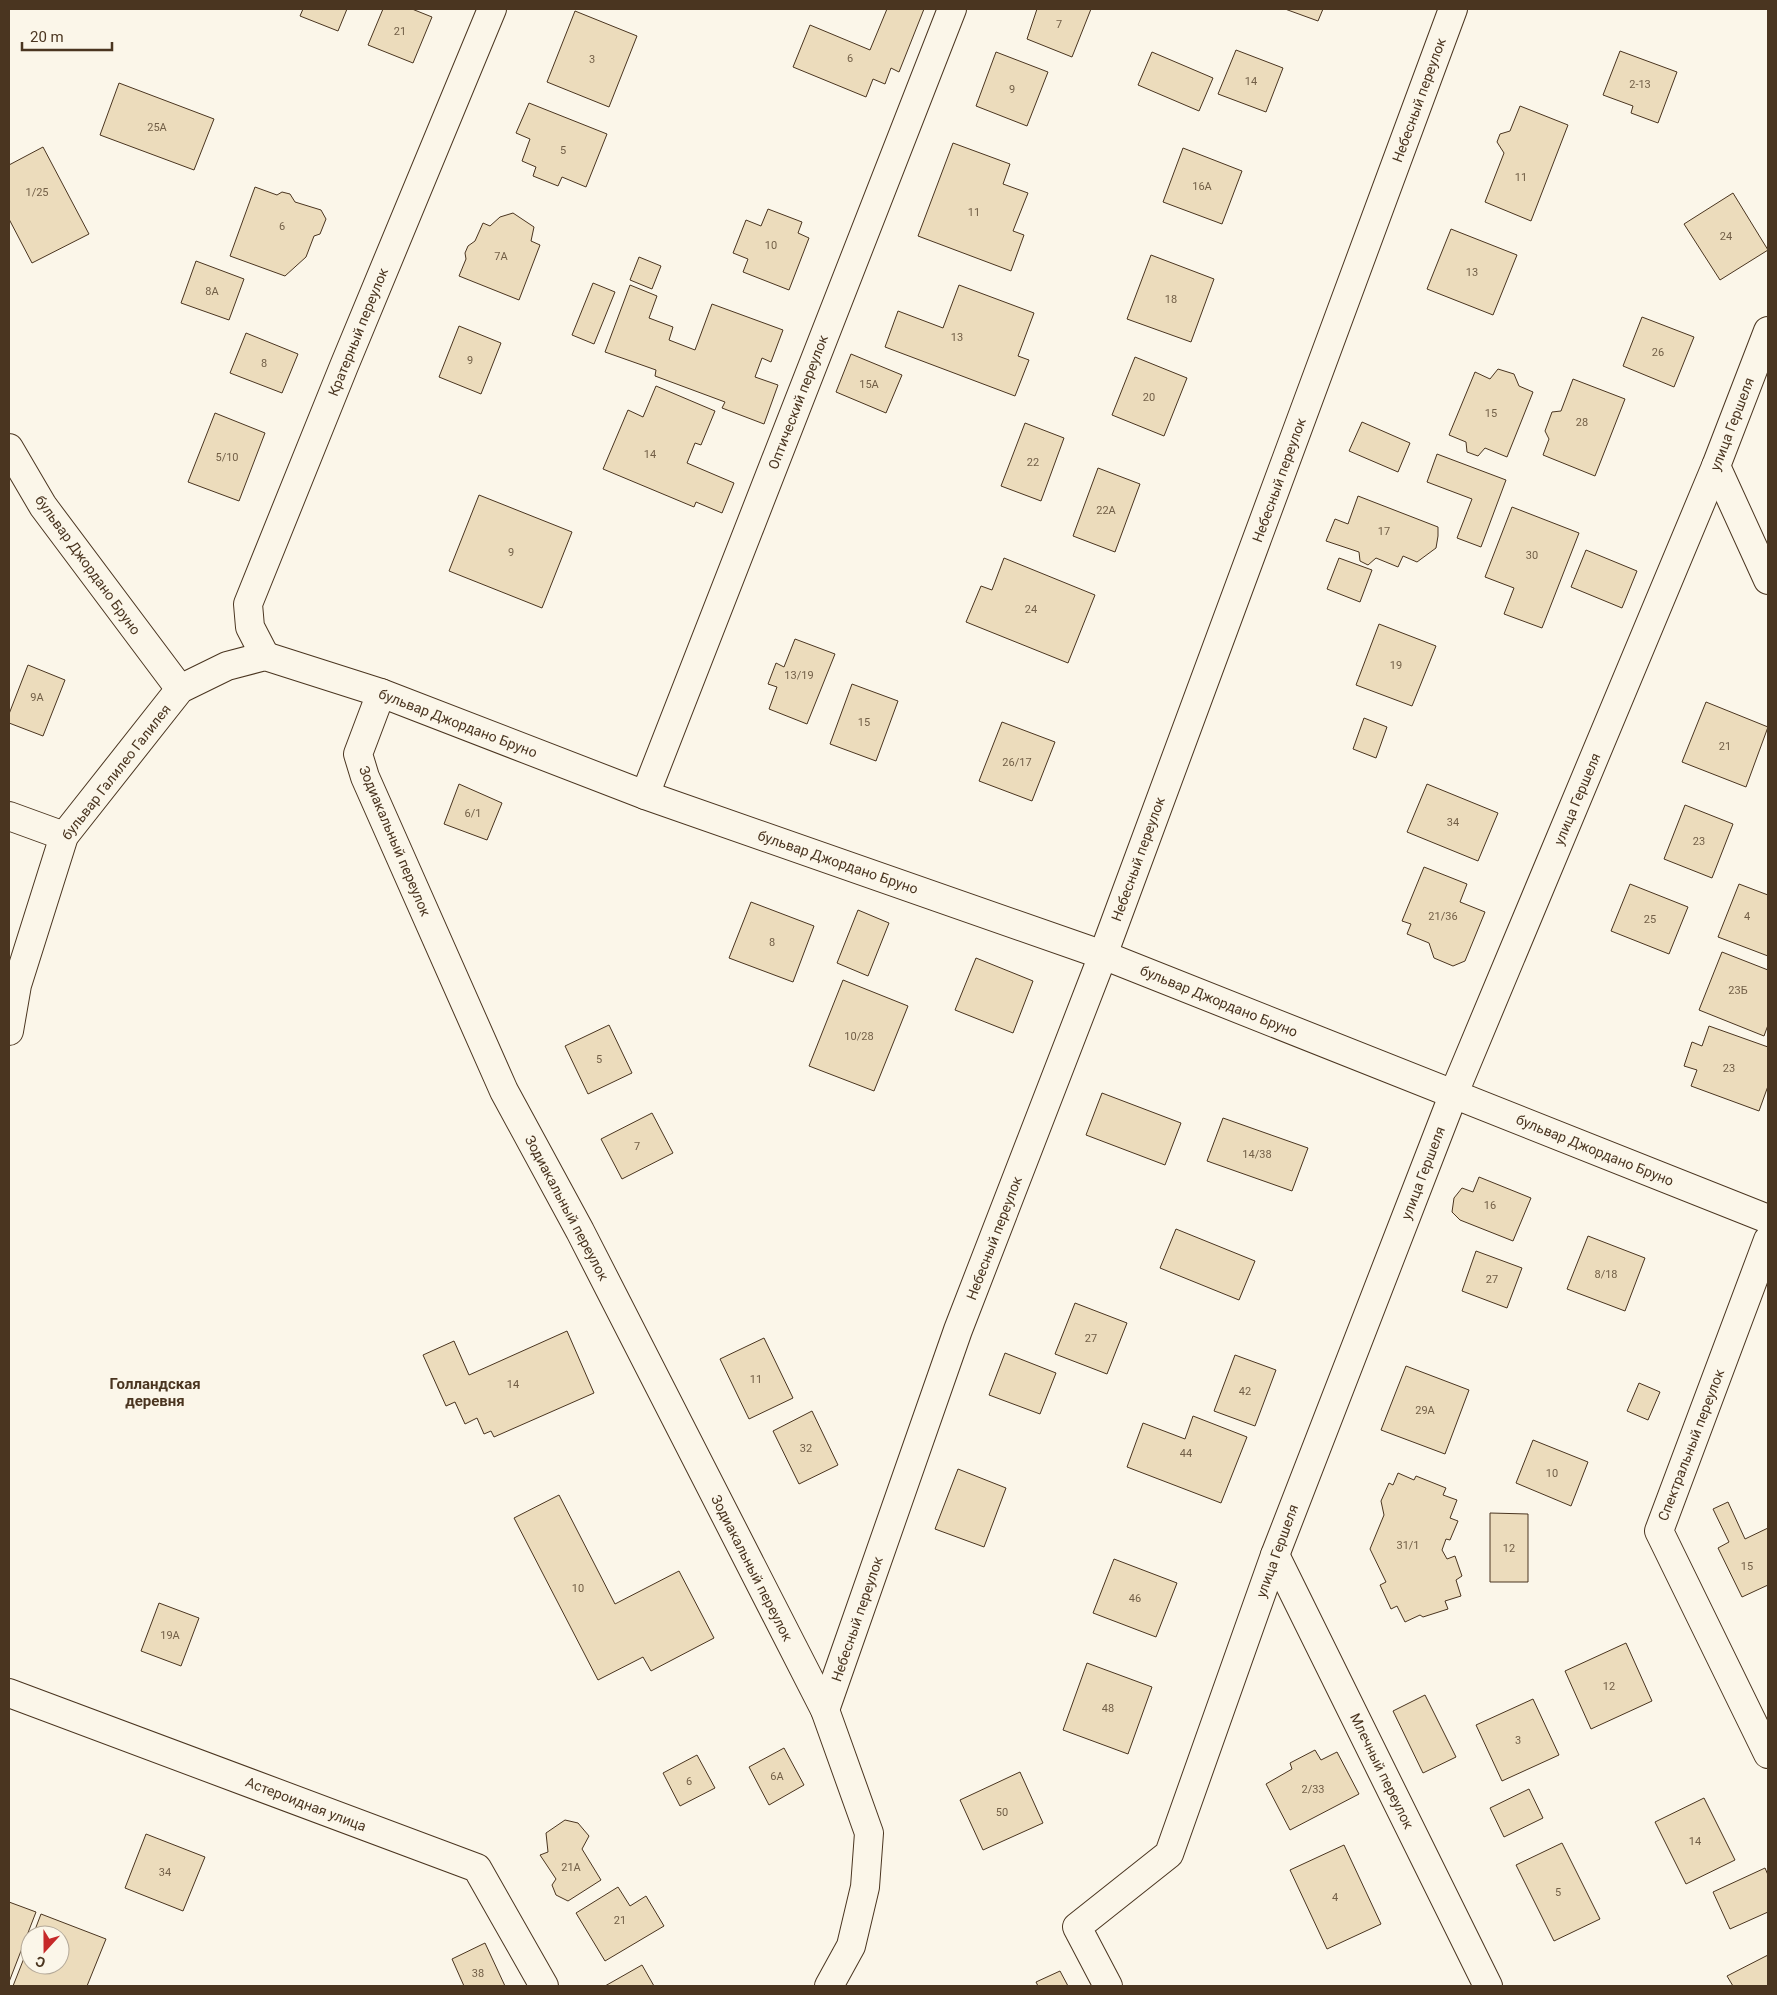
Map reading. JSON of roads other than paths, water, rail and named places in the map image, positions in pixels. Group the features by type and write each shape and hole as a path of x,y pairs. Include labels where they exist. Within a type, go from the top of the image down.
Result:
{"street":[{"name":"Кратерный переулок","path":"265,656 250,626 248,604 492,9"},
{"name":"Оптический переулок","path":"645,795 952,9"},
{"name":"Небесный переулок","path":"825,1710 958,1330 1103,955 1453,9"},
{"name":"улица Гершеля","path":"1108,1986 1077,1927 1169,1854 1275,1555 1454,1093 1716,466 1768,331"},
{"name":"бульвар Джордано Бруно","path":"9,448 43,506 180,689"},
{"path":"1716,466 1768,580"},
{"path":"180,689 227,666 265,656"},
{"name":"бульвар Джордано Бруно","path":"265,656 381,693 645,795 1103,955 1768,1219"},
{"name":"бульвар Галилео Галилея","path":"9,1031 17,985 64,836 180,689"},
{"name":"Зодиакальный переулок","path":"381,693 358,754 365,777 504,1091 580,1231 825,1710 869,1833 865,1887 850,1946 829,1986"},
{"path":"9,816 64,836"},
{"name":"Спектральный переулок","path":"1768,1240 1659,1531 1768,1754"},
{"name":"Млечный переулок","path":"1275,1555 1488,1986"},
{"name":"Астероидная улица","path":"9,1693 477,1868 544,1986"}],"district":[{"name":"Голландская деревня","path":"155,1392"}]}
